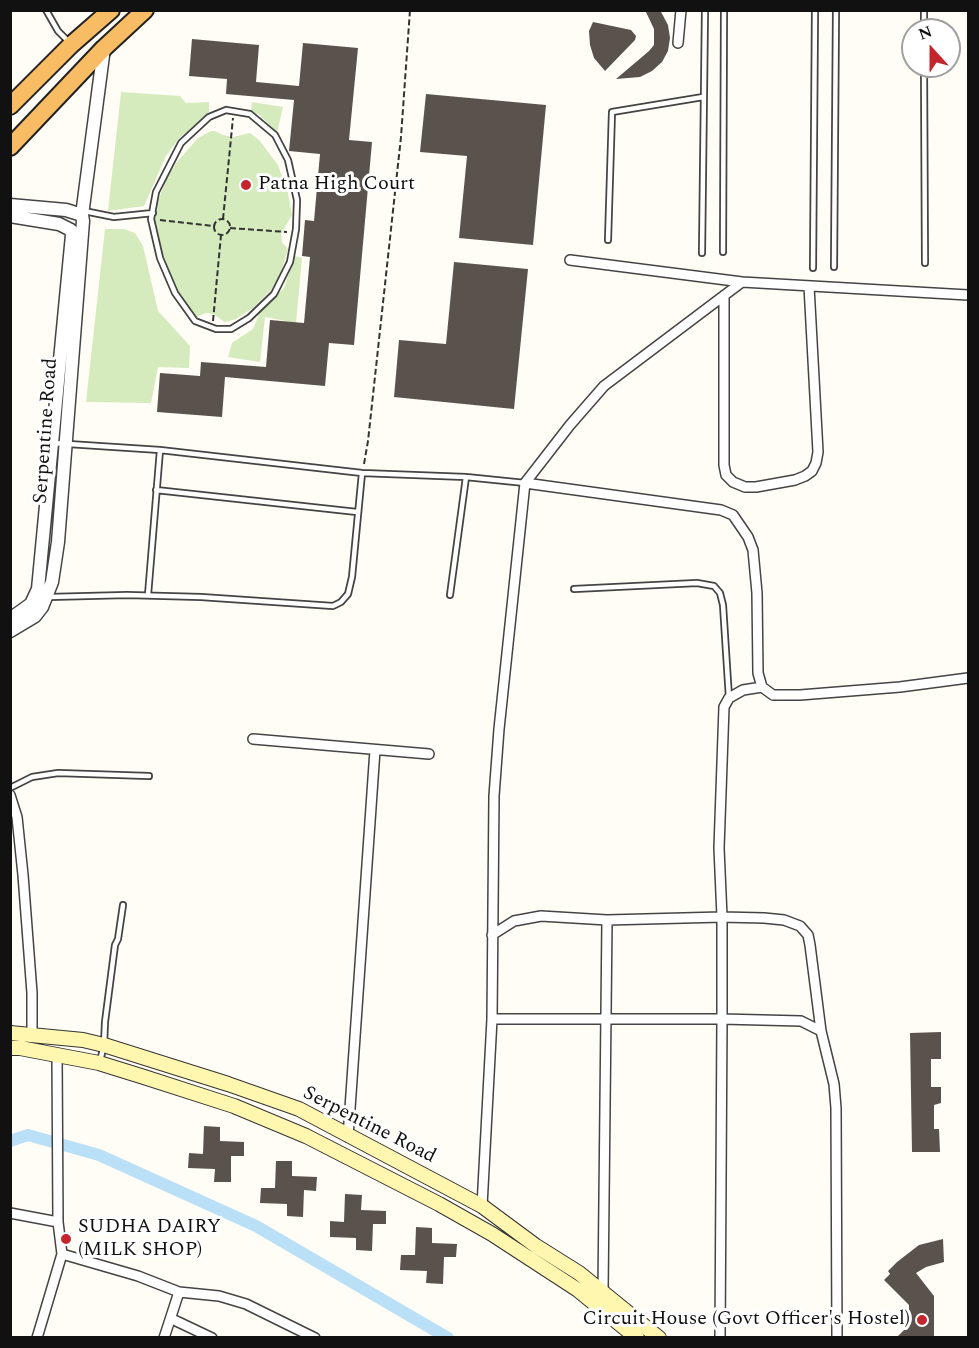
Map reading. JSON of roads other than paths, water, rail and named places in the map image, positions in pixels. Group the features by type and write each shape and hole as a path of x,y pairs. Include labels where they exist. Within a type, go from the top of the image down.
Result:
{"highway":[{"path":"10,106 71,45 111,10"},
{"path":"10,147 104,48 145,10"}],"main road":[{"name":"Serpentine Road","path":"22,1034 83,1040 104,1045 299,1109 482,1206 603,1291 659,1338"},
{"path":"14,1050 99,1063 221,1101 306,1136 471,1222 563,1279 637,1338"},
{"path":"157,1081 162,1063"},
{"path":"221,1101 228,1084"}],"street":[{"path":"678,43 681,10"},
{"name":"Serpentine Road","path":"10,631 22,625 47,597 52,582 58,542 82,213 104,48"},
{"path":"10,205 82,213"},
{"path":"10,216 65,226 72,235 51,442 51,466 35,608 10,619"},
{"path":"570,260 742,282 969,295"},
{"path":"482,1206 492,1019 495,787 525,483 604,386 742,282"},
{"path":"724,296 724,465 726,475 733,482 745,487 772,485 805,476 812,471 816,463 809,286"},
{"path":"525,483 721,510 733,515 748,537 755,562 756,660 762,687 773,695 900,687 969,678"},
{"path":"720,1338 722,917 719,848 724,707 729,698 743,690 762,687"},
{"path":"253,739 429,754"},
{"path":"348,1137 375,750"},
{"path":"10,795 17,817 32,993 22,1034"},
{"path":"492,935 514,921 534,917 562,916 607,920 722,917 784,920 800,926 807,934 821,1031 834,1084 836,1108 837,1338"},
{"path":"603,1291 607,920"},
{"path":"492,1019 722,1018 801,1021 821,1031"},
{"path":"37,1338 62,1254 58,1222 57,1055"},
{"path":"10,1213 58,1222"},
{"path":"62,1254 138,1276 179,1292 219,1296 246,1305 315,1338"},
{"path":"164,1338 179,1292"},
{"path":"172,1319 212,1338"}],"lane":[{"path":"46,10 58,31 71,45"},
{"path":"702,253 705,10"},
{"path":"723,252 724,10"},
{"path":"813,268 815,10"},
{"path":"834,267 836,10"},
{"path":"924,78 925,263"},
{"path":"608,240 612,112 703,97"},
{"path":"226,110 250,114 274,135 288,160 297,200 296,233 290,261 274,294 249,318 231,329 213,327 195,321 175,293 160,258 151,219 153,213 156,192 181,143 209,117 226,110"},
{"path":"82,213 114,217 153,213"},
{"path":"51,442 160,450 362,473 465,477 525,483"},
{"path":"148,595 160,450"},
{"path":"47,597 148,595 333,606 341,602 348,594 352,577 362,473"},
{"path":"450,595 465,477"},
{"path":"156,490 357,512"},
{"path":"574,589 697,583 714,586 720,593 723,605 729,698"},
{"path":"10,788 32,777 58,773 148,776"},
{"path":"99,1063 104,1045 113,956 123,905"}],"waterway":[{"path":"10,1141 28,1135 99,1155 256,1226 448,1338"}],"place":[{"name":"Patna High Court","path":"246,185"},
{"name":"SUDHA DAIRY (MILK SHOP)","path":"66,1239"},
{"name":"Circuit House (Govt Officer's Hostel)","path":"922,1320"}]}
